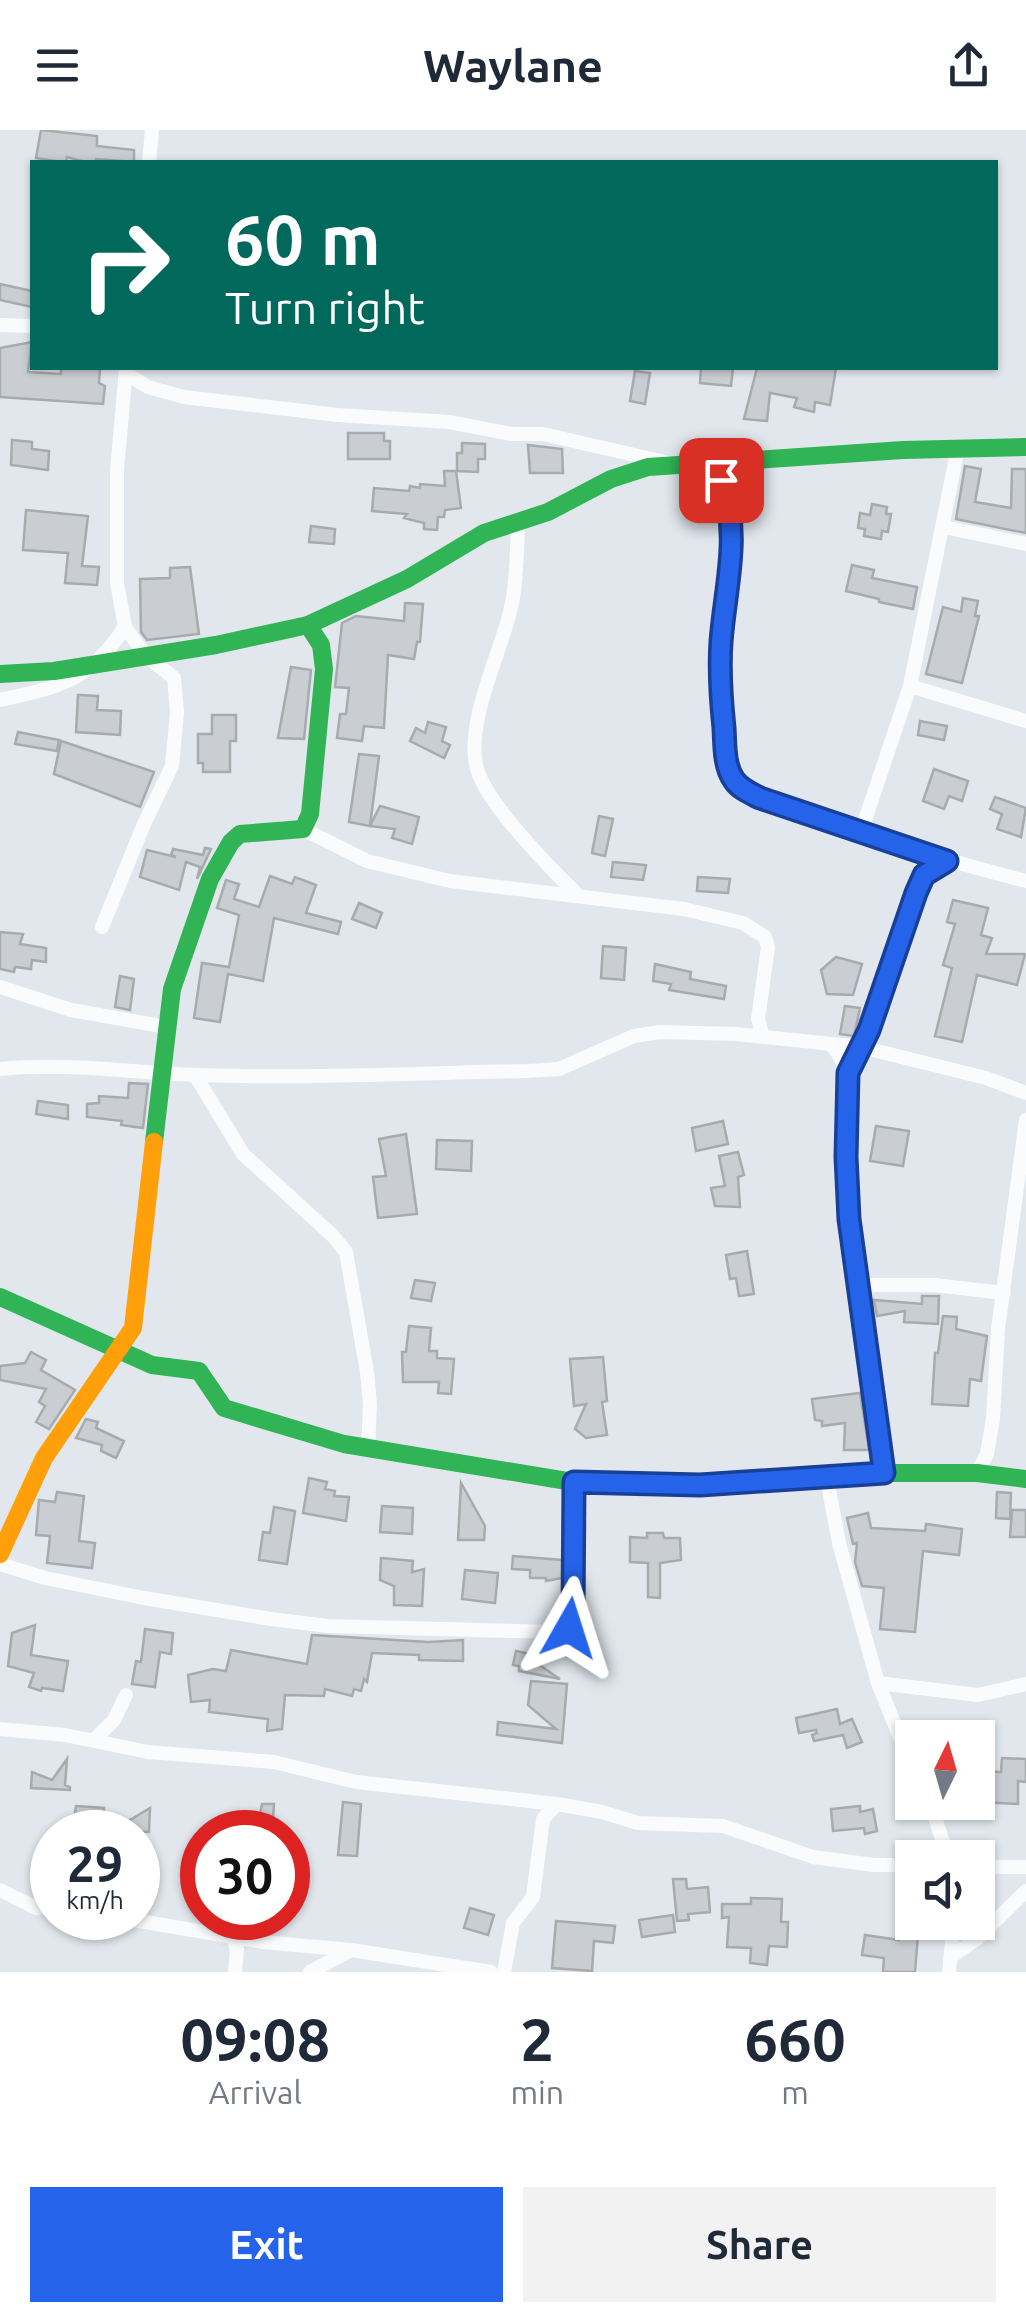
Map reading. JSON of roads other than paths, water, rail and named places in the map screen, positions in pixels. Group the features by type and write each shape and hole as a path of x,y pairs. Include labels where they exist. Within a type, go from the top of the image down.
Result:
{"street":[{"path":"150,160 152,130"},
{"path":"0,325 30,326"},
{"path":"126,371 148,387 184,397 338,416 449,422 512,434 543,434 672,464"},
{"path":"102,927 172,766 178,712 174,678 146,655 124,627 117,584 117,470 126,371"},
{"path":"0,674 54,671 216,645 308,625 407,579 484,533 562,506 632,470 672,464 1026,447"},
{"path":"860,832 910,686 958,448"},
{"path":"711,463 728,499 732,519 733,544 720,644 727,766 733,780 743,790 796,812 947,861 1026,881"},
{"path":"518,522 513,598 487,684 476,739 476,765 482,782 512,822 578,894"},
{"path":"944,527 1026,544"},
{"path":"302,829 310,814 324,669 321,646 308,625"},
{"path":"0,700 80,677 124,627"},
{"path":"910,686 1026,721"},
{"path":"0,1554 44,1458 133,1328 162,1073 180,956 219,857 230,839 243,832 302,829 367,861 450,881 684,908 754,927 768,946 758,1019 764,1036"},
{"path":"848,1073 924,875 947,861"},
{"path":"0,987 71,1010 168,1027"},
{"path":"0,1070 66,1066 194,1075 339,1077 559,1069 616,1042 647,1034 764,1036 861,1047 986,1078 1026,1093"},
{"path":"830,1044 841,1054 848,1073 847,1173 857,1286 884,1473"},
{"path":"194,1075 242,1154 346,1252 367,1372 368,1447"},
{"path":"976,1473 987,1454 992,1430 998,1329 1026,1120"},
{"path":"857,1286 934,1285 1004,1292"},
{"path":"0,1297 152,1365 199,1371 224,1408 344,1444 574,1482 700,1485 884,1473 976,1473 1026,1479"},
{"path":"827,1479 839,1542 878,1683 895,1725"},
{"path":"0,1564 62,1581 328,1626 552,1632 569,1628 573,1614 574,1482"},
{"path":"878,1683 978,1696 1026,1684"},
{"path":"94,1740 114,1720 126,1695"},
{"path":"0,1729 94,1740 148,1752 274,1762 356,1782 556,1804 638,1823 723,1826 814,1857 895,1865"},
{"path":"504,1972 513,1923 534,1897 543,1819 556,1804"},
{"path":"995,1867 1026,1867"},
{"path":"0,1890 30,1905"},
{"path":"952,1956 978,1938 1026,1891"},
{"path":"234,1940 238,1949 235,1972"},
{"path":"254,1940 351,1950 491,1972"},
{"path":"949,1972 953,1940"},
{"path":"310,1972 351,1950"}]}
